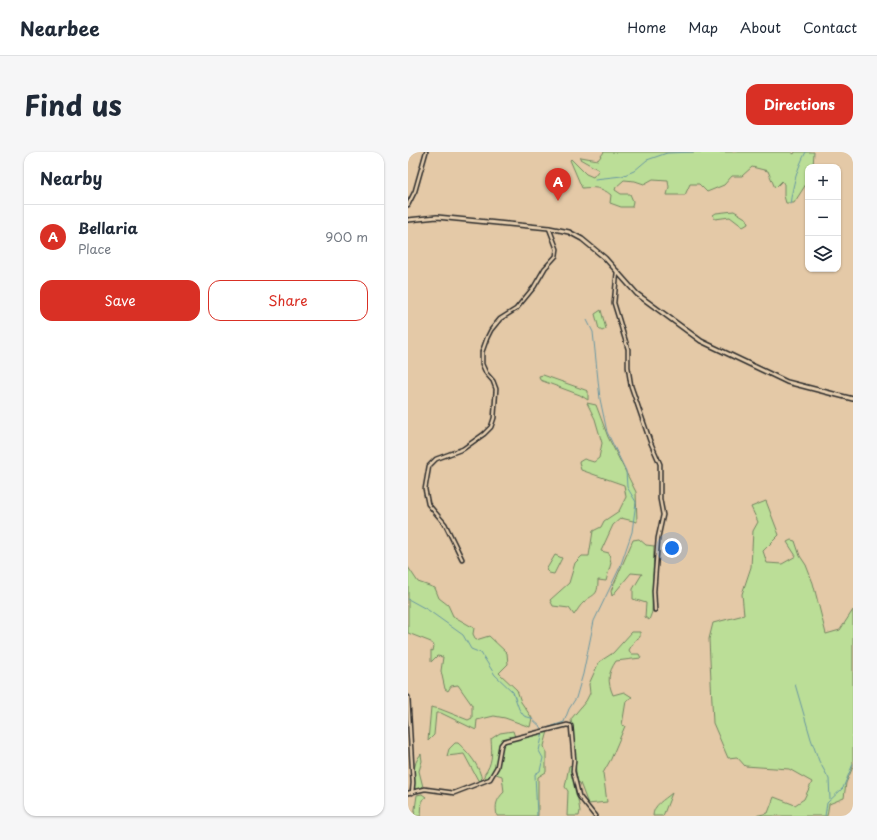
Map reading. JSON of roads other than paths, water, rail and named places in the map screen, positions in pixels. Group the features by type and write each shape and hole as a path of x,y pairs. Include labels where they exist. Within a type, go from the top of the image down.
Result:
{"main road":[{"path":"408,220 433,217 567,231 576,235 603,255 637,294 707,344 787,382 853,399"}],"street":[{"path":"408,205 415,191 426,152"},
{"path":"462,559 445,524 428,504 426,489 429,466 436,459 462,449 484,434 494,422 496,389 494,381 484,368 482,352 494,325 516,308 534,287 545,268 556,256 557,250 549,228"},
{"path":"618,271 614,303 628,349 628,367 631,386 650,442 660,464 660,499 663,515 658,538 654,590 655,610"},
{"path":"408,697 413,783 412,793"},
{"path":"408,793 425,789 454,793 490,779 497,767 501,744 504,741 540,733 563,725 570,726 574,760 573,771 579,796 595,816"}],"waterway":[{"path":"595,179 622,176 634,171 647,160 667,153 693,152"},
{"path":"790,204 792,190 800,164 806,152"},
{"path":"544,729 564,722 569,709 576,698 583,674 594,621 620,567 632,532 636,502 627,487 626,471 607,432 600,399 593,332 587,320"},
{"path":"408,599 428,610 463,635 471,649 481,653 495,675 513,692 519,709 524,716 531,718 543,729"},
{"path":"795,684 811,739 819,761 829,779 830,799"},
{"path":"537,816 535,774 540,771 543,758 539,751 543,732"},
{"path":"825,816 827,803 843,788 853,764"}],"place":[{"name":"Bellaria","path":"558,201"}]}
